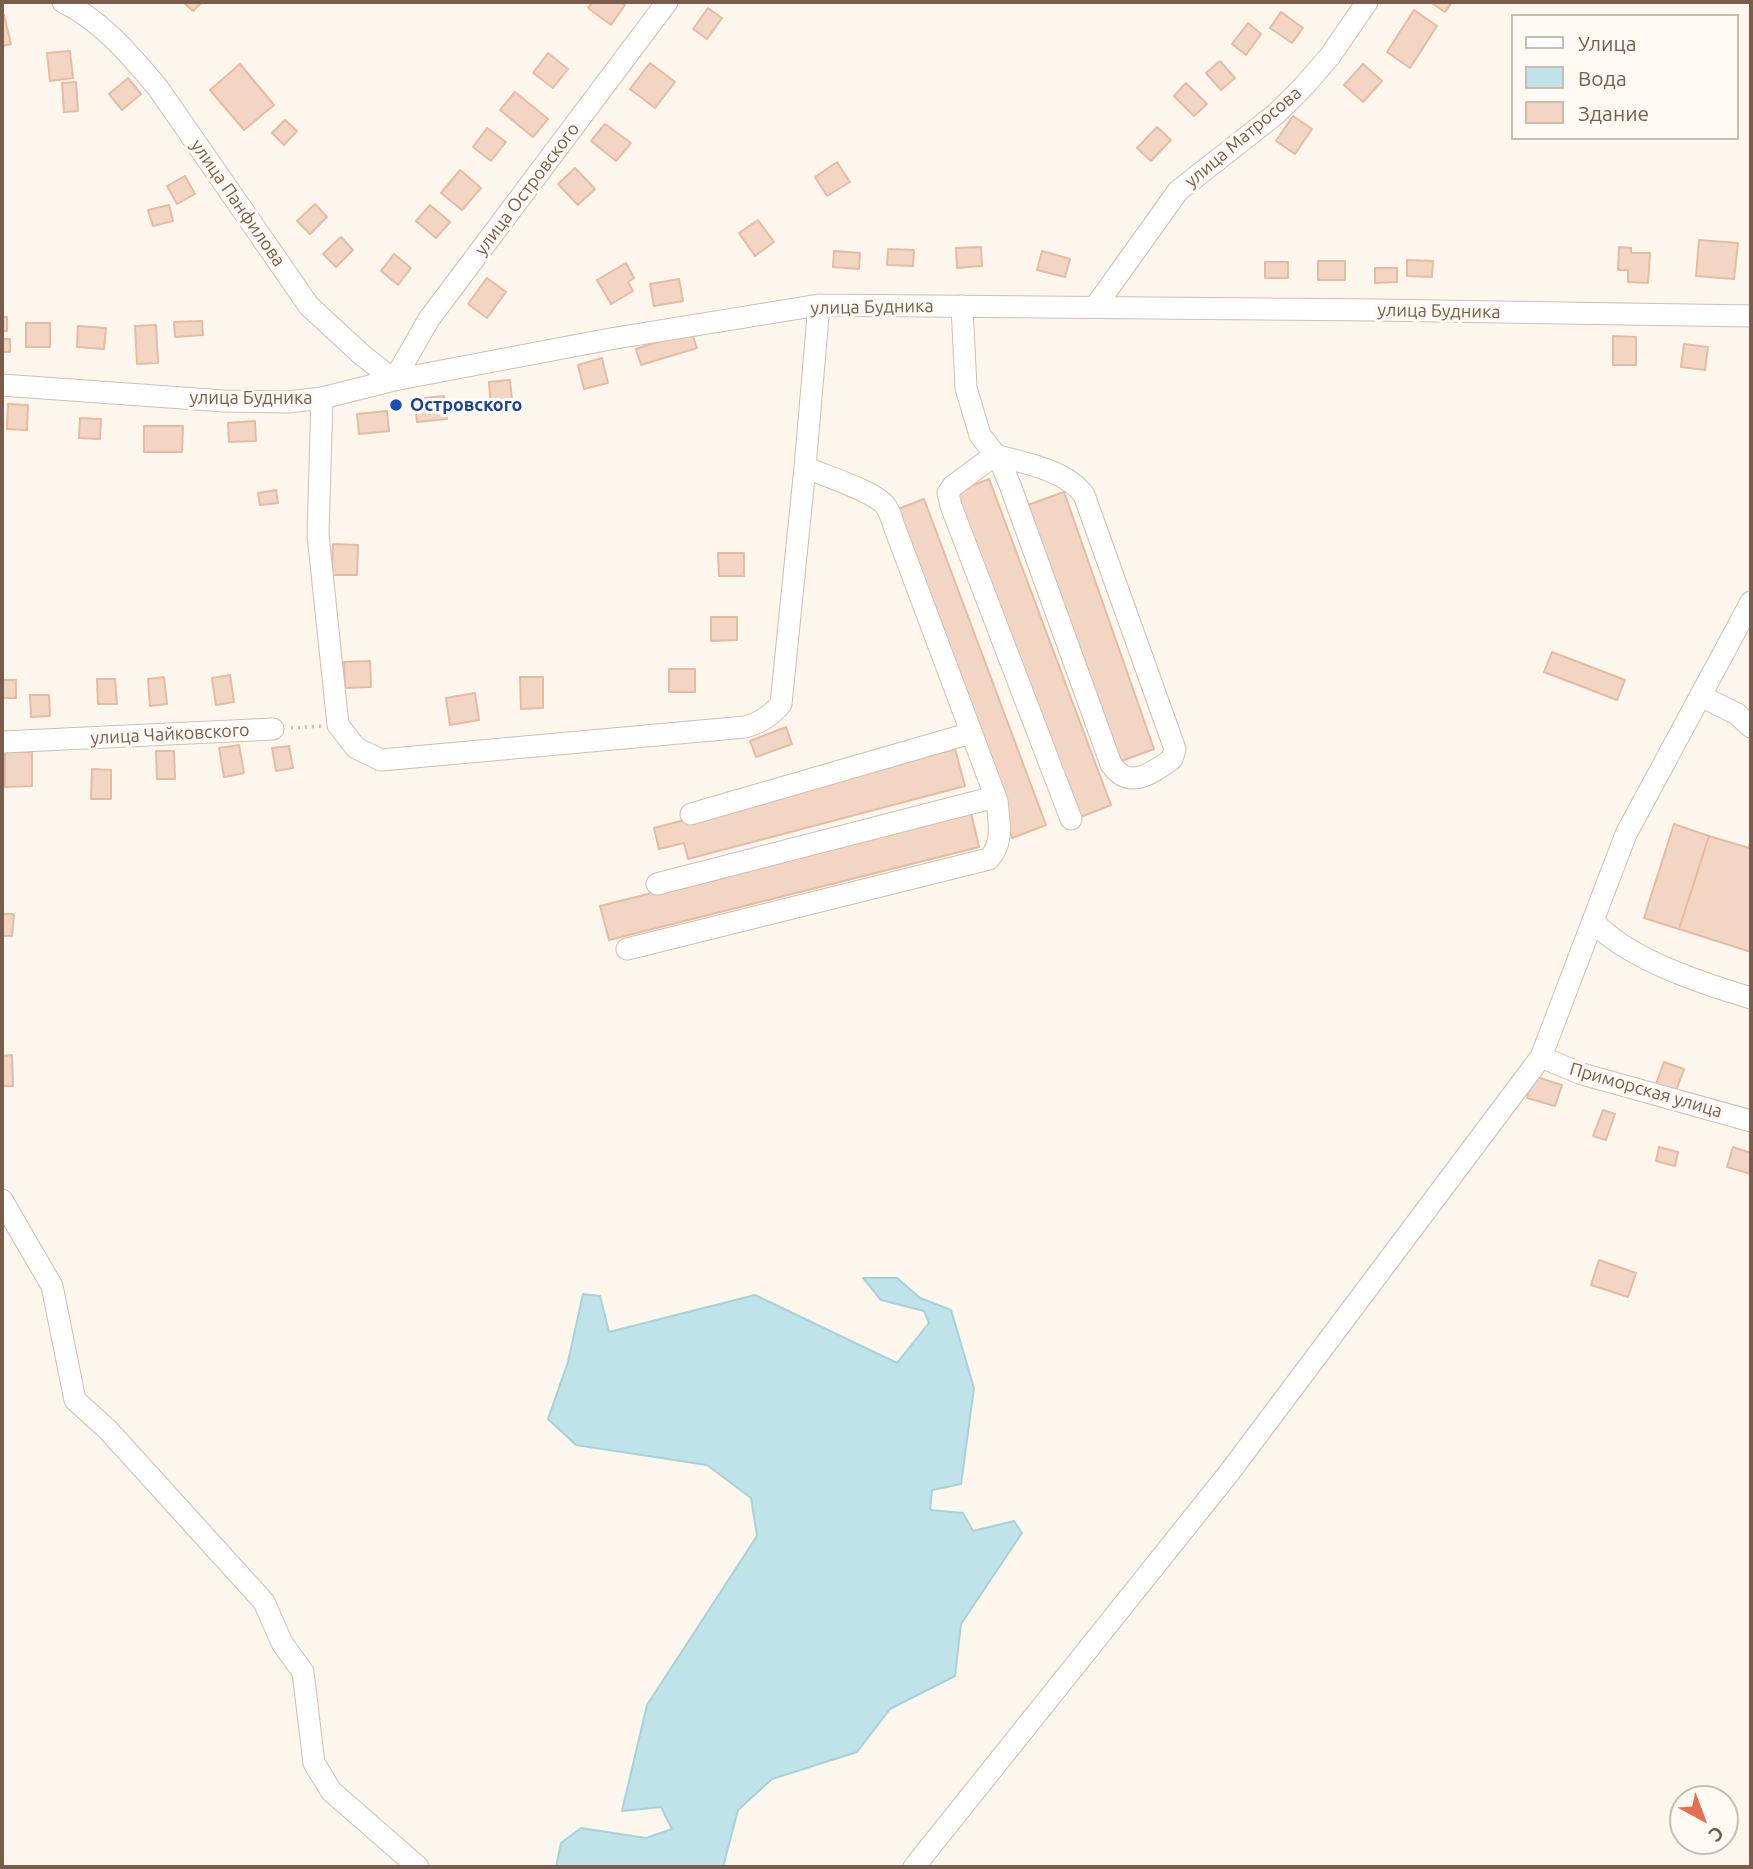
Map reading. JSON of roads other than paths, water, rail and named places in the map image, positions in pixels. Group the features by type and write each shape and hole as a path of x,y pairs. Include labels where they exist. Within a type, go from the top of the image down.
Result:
{"street":[{"name":"улица Панфилова","path":"63,2 95,9 113,39 158,88 309,306 362,355 394,380"},
{"name":"улица Островского","path":"394,380 429,319 667,2"},
{"name":"улица Матросова","path":"1095,307 1178,191 1276,114 1304,86 1330,56 1367,2"},
{"name":"улица Будника","path":"2,385 224,401 288,402 322,398 394,380 610,338 819,304 1751,316"},
{"path":"322,398 318,535 338,725 356,748 381,760 745,727 756,724 773,713 780,704 819,304"},
{"path":"962,306 966,388 980,435 995,455 1010,485 1111,764 1124,777 1132,779 1150,773 1172,759 1175,749 1084,495 1063,476 995,455"},
{"path":"995,455 953,486 948,493 981,587 1071,819"},
{"path":"627,949 989,859 1000,837 995,797 891,513 883,502 863,491 805,467"},
{"path":"914,1867 1229,1473 1541,1057 1626,834 1751,602"},
{"path":"1701,696 1737,713 1751,727"},
{"name":"улица Чайковского","path":"2,741 273,729"},
{"path":"691,814 971,733"},
{"path":"657,884 995,797"},
{"path":"1593,922 1617,942 1640,956 1707,984 1751,998"},
{"name":"Приморская улица","path":"1541,1057 1582,1074 1751,1121"},
{"path":"2,1200 52,1286 75,1400 108,1430 264,1602 282,1643 303,1672 314,1762 331,1791 418,1867"}],"water":[{"path":"863,1278 897,1278 920,1298 951,1310 974,1388 961,1484 932,1490 930,1510 963,1513 973,1531 1014,1521 1022,1533 961,1624 955,1676 890,1709 857,1752 772,1779 738,1810 723,1867 556,1867 561,1843 581,1828 646,1838 672,1829 661,1807 622,1811 647,1705 757,1536 751,1498 707,1465 576,1445 548,1419 568,1362 583,1294 600,1296 609,1332 755,1295 897,1363 929,1323 924,1311 881,1300"}],"place":[{"name":"Островского","path":"396,405"}]}
